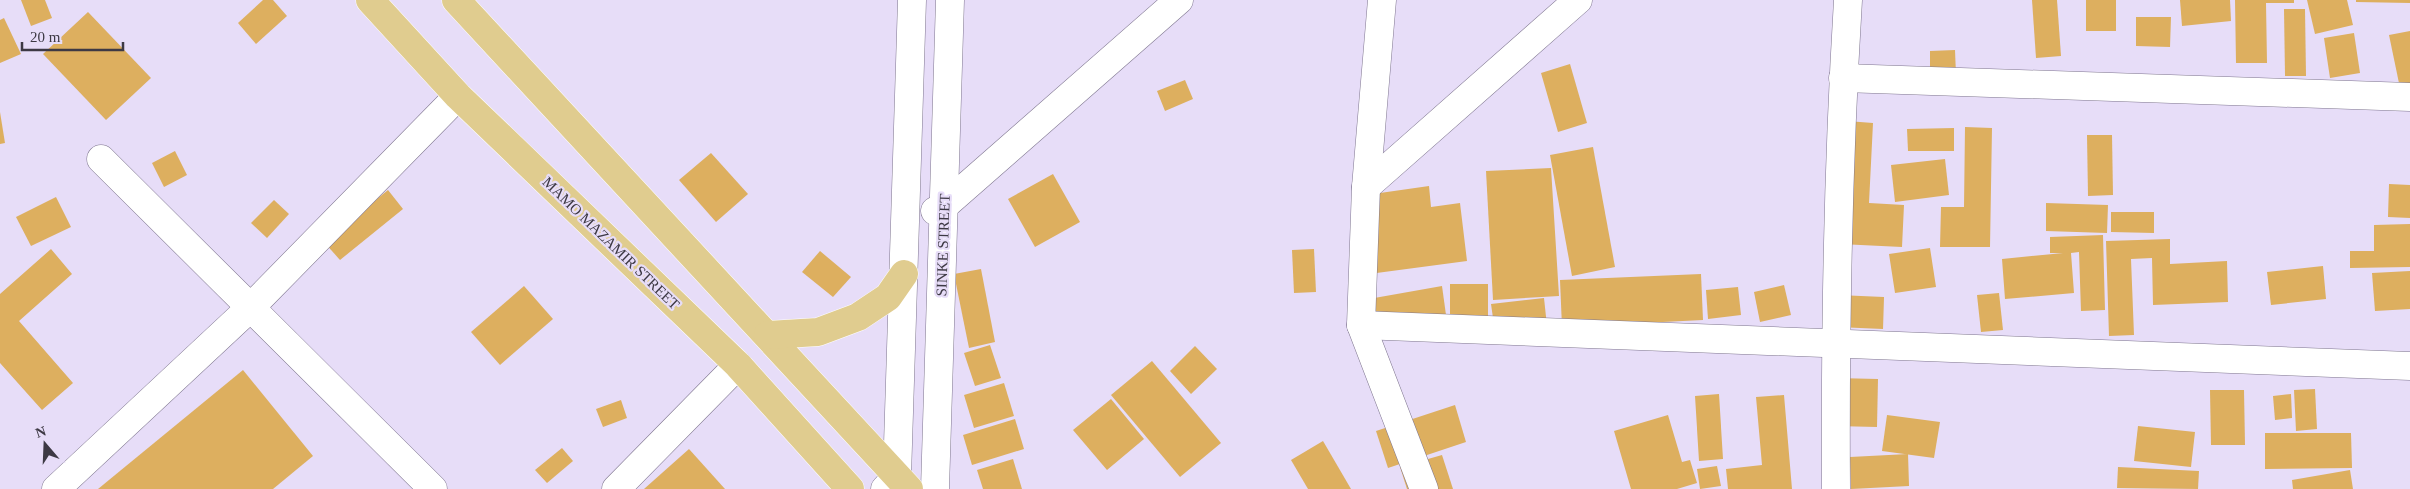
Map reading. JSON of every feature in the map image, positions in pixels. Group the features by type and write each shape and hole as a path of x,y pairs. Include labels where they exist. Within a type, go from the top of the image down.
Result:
{"main road":[{"name":"MAMO MAZAMIR STREET","path":"370,0 458,96 738,365 850,489"},
{"path":"456,0 768,335 897,484"},
{"path":"768,335 818,332 858,317 888,297 904,274"}],"street":[{"path":"897,484 912,0"},
{"name":"SINKE STREET","path":"935,489 950,0"},
{"path":"906,228 944,206 1179,0"},
{"path":"1382,0 1366,187 1361,325 1424,489"},
{"path":"1366,187 1578,0"},
{"path":"1836,489 1835,343 1843,78 1848,0"},
{"path":"1843,78 2410,98"},
{"path":"56,489 251,307 458,96"},
{"path":"101,159 433,489"},
{"path":"1361,325 2410,366"},
{"path":"616,489 738,365"}],"building":[{"path":"21,0 45,0 52,18 31,26"},
{"path":"263,0 273,0 287,16 256,44 238,23"},
{"path":"2032,0 2057,0 2061,56 2036,58"},
{"path":"2086,0 2116,0 2116,31 2086,31"},
{"path":"2180,0 2230,0 2231,21 2182,26"},
{"path":"2235,0 2294,0 2294,3 2266,3 2267,63 2236,63"},
{"path":"2307,0 2347,0 2353,25 2315,34"},
{"path":"2356,0 2410,0 2410,3 2356,2"},
{"path":"2284,9 2305,9 2306,76 2285,76"},
{"path":"88,12 151,78 106,120 43,54"},
{"path":"2136,17 2171,17 2170,47 2136,46"},
{"path":"4,18 21,54 0,63 0,20"},
{"path":"2410,31 2410,86 2400,88 2389,35"},
{"path":"2354,33 2360,73 2330,78 2324,38"},
{"path":"1955,50 1956,75 1930,76 1930,51"},
{"path":"1570,64 1587,123 1558,132 1541,73"},
{"path":"1185,80 1193,99 1165,111 1157,91"},
{"path":"0,112 5,143 0,144"},
{"path":"1847,121 1873,123 1869,203 1904,205 1902,247 1840,244"},
{"path":"1965,127 1992,128 1990,247 1940,247 1941,207 1964,207"},
{"path":"1954,128 1954,151 1908,151 1907,129"},
{"path":"2087,135 2112,135 2113,195 2088,196"},
{"path":"1593,147 1615,267 1572,276 1550,155"},
{"path":"175,151 187,175 164,187 152,163"},
{"path":"711,153 748,194 716,222 679,180"},
{"path":"1945,159 1949,195 1895,202 1891,165"},
{"path":"1551,168 1559,296 1493,300 1486,171"},
{"path":"1053,174 1080,222 1035,247 1008,199"},
{"path":"2389,184 2410,185 2410,218 2388,217"},
{"path":"1429,186 1431,207 1460,203 1467,261 1369,274 1359,196"},
{"path":"388,190 403,209 340,260 324,242"},
{"path":"56,197 71,227 31,246 16,217"},
{"path":"274,200 289,214 267,238 251,223"},
{"path":"2046,203 2108,205 2107,233 2046,231"},
{"path":"2111,212 2154,212 2154,233 2111,232"},
{"path":"2410,224 2410,267 2350,268 2350,251 2374,251 2374,225"},
{"path":"2103,235 2105,310 2081,311 2079,252 2071,253 2074,293 2005,299 2002,259 2063,253 2050,253 2050,237"},
{"path":"2170,239 2170,264 2227,261 2228,302 2153,305 2152,258 2131,259 2134,335 2109,336 2106,241"},
{"path":"1930,248 1936,287 1895,293 1889,254"},
{"path":"51,249 72,274 19,321 73,383 42,410 0,363 0,294"},
{"path":"1314,249 1316,292 1294,293 1292,250"},
{"path":"820,251 851,277 833,297 802,272"},
{"path":"2323,266 2326,299 2271,305 2267,272"},
{"path":"981,269 995,342 969,348 954,274"},
{"path":"2410,271 2410,309 2375,311 2372,273"},
{"path":"1701,274 1703,320 1562,327 1560,280"},
{"path":"1450,284 1488,284 1488,325 1450,325"},
{"path":"1784,285 1791,315 1760,322 1754,292"},
{"path":"524,286 553,319 500,365 471,332"},
{"path":"1442,286 1446,315 1367,329 1363,300"},
{"path":"1738,287 1741,315 1708,319 1706,290"},
{"path":"1999,293 2003,330 1981,332 1977,295"},
{"path":"1838,295 1884,297 1883,329 1837,327"},
{"path":"1544,298 1547,326 1495,332 1491,304"},
{"path":"990,345 1001,378 975,386 964,353"},
{"path":"1195,346 1217,369 1191,394 1170,371"},
{"path":"1152,361 1221,443 1180,477 1111,395"},
{"path":"243,370 313,456 273,489 98,489"},
{"path":"1836,378 1878,379 1877,427 1835,426"},
{"path":"1004,383 1014,416 974,428 964,395"},
{"path":"2315,389 2317,429 2296,431 2294,390"},
{"path":"2210,390 2244,390 2245,445 2211,445"},
{"path":"1719,394 1723,459 1699,461 1695,396"},
{"path":"2291,394 2292,418 2275,420 2273,396"},
{"path":"1784,395 1792,489 1728,489 1726,469 1762,465 1756,397"},
{"path":"1111,399 1144,439 1107,470 1073,430"},
{"path":"621,400 627,418 603,427 596,409"},
{"path":"1455,405 1466,442 1388,468 1376,431"},
{"path":"1668,415 1682,462 1690,460 1697,483 1677,489 1631,489 1614,431"},
{"path":"1887,415 1940,422 1934,458 1882,451"},
{"path":"1015,419 1024,449 972,465 963,435"},
{"path":"2138,426 2195,432 2191,467 2134,461"},
{"path":"2265,433 2351,433 2352,468 2265,469"},
{"path":"1323,441 1351,489 1308,489 1291,460"},
{"path":"562,448 573,461 547,483 535,470"},
{"path":"689,449 725,489 644,489"},
{"path":"1908,454 1909,486 1851,489 1850,457"},
{"path":"1442,455 1453,489 1407,489 1400,467"},
{"path":"1013,459 1022,489 983,489 977,470"},
{"path":"1717,466 1721,486 1700,489 1697,469"},
{"path":"2118,467 2199,471 2198,489 2117,488"},
{"path":"2350,470 2353,489 2293,489 2292,480"}]}
